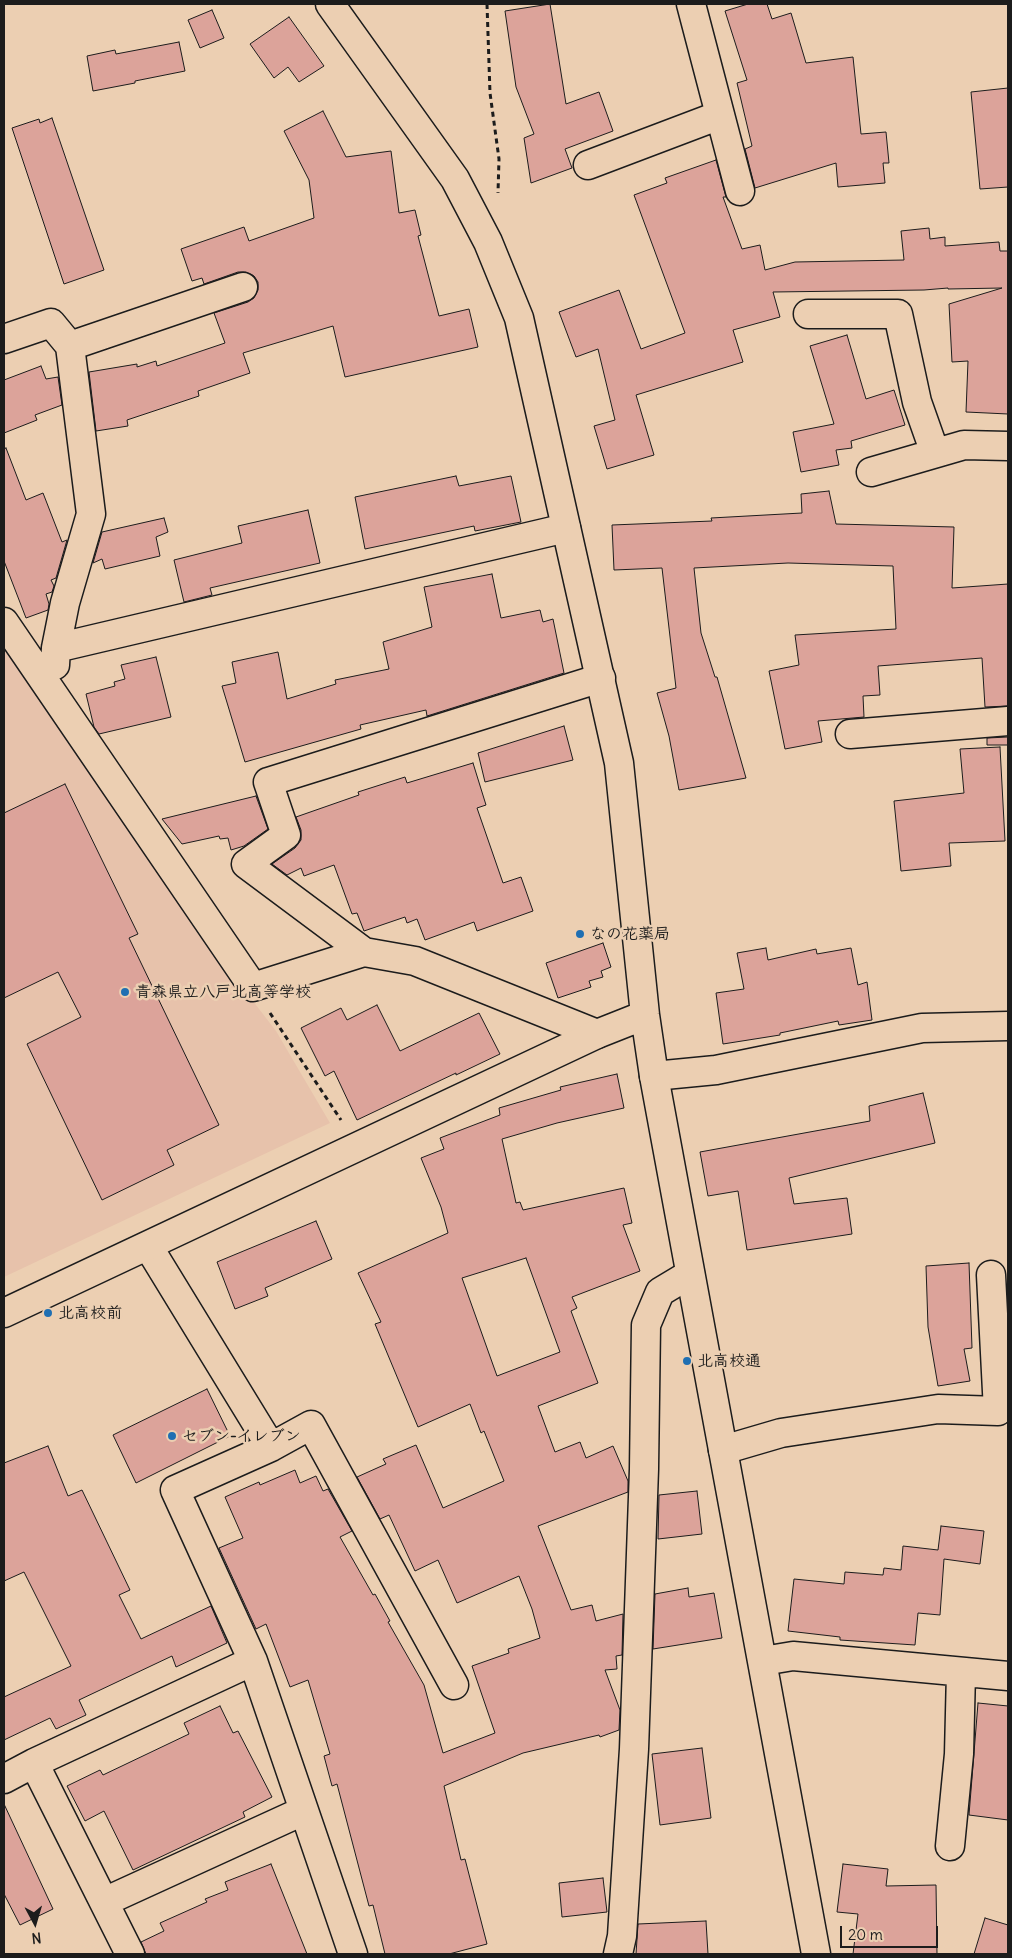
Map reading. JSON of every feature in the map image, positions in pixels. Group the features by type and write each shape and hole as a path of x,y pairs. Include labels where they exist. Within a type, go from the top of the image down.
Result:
{"street":[{"path":"330,4 454,179 488,242 519,318 619,763 645,1014 654,1076 816,1954"},
{"path":"691,4 740,191"},
{"path":"588,165 720,115"},
{"path":"70,346 243,287"},
{"path":"808,314 898,314 917,402 935,453"},
{"path":"4,339 51,323 70,346 91,514 65,603 56,648 53,694"},
{"path":"871,472 964,445 1008,446"},
{"path":"56,648 566,528"},
{"path":"4,622 253,987 308,968 364,952 415,961 598,1034"},
{"path":"364,952 246,864 286,835 268,782 601,678"},
{"path":"850,734 1008,721"},
{"path":"4,1313 598,1034 645,1014"},
{"path":"654,1076 716,1070 922,1028 1008,1026"},
{"path":"148,1246 271,1447"},
{"path":"618,1954 622,1936 634,1748 644,1469 646,1325 660,1292 690,1274"},
{"path":"723,1450 781,1433 938,1409 1003,1412 991,1275"},
{"path":"353,1954 253,1661 174,1490 271,1447 311,1425 454,1685"},
{"path":"763,1662 793,1656 1008,1676"},
{"path":"4,1779 34,1763 253,1661"},
{"path":"950,1846 959,1754 961,1672"},
{"path":"34,1763 130,1954"},
{"path":"104,1902 303,1810"}],"path":[{"path":"487,4 490,93 499,159 498,202"},
{"path":"253,987 359,1147"}],"shaded area":[{"name":"青森県立八戸北高等学校","path":"4,643 216,953 276,1031 330,1123 4,1277"}],"building":[{"path":"550,4 566,104 599,92 613,131 565,149 572,168 531,183 524,138 534,134 516,87 505,11"},
{"path":"748,4 767,4 772,19 791,13 806,63 853,57 861,134 886,132 889,163 883,163 885,183 838,187 836,163 755,188 745,149 752,146 737,83 747,80 725,11"},
{"path":"212,10 224,38 200,48 188,20"},
{"path":"289,17 324,66 299,82 288,67 274,78 250,44"},
{"path":"179,42 185,71 93,91 87,56 115,50 116,54"},
{"path":"1008,88 1008,187 980,189 971,92"},
{"path":"323,111 346,157 391,151 399,213 415,210 421,235 418,236 439,316 469,309 478,347 345,377 333,326 243,353 250,373 198,391 199,396 127,420 128,426 96,431 89,372 137,364 137,367 156,361 157,366 225,343 214,313 248,302 254,298 258,290 258,282 254,276 246,272 238,272 204,284 202,278 192,281 181,249 244,227 249,241 314,218 309,180 284,131"},
{"path":"52,118 104,270 64,284 12,128 39,119 40,123"},
{"path":"716,160 726,197 723,197 742,249 760,245 765,270 795,262 904,260 901,231 929,228 930,239 945,237 945,246 999,242 1000,251 1008,251 1008,414 966,412 968,361 952,362 949,304 1002,288 773,292 780,317 733,330 743,362 636,395 654,455 607,469 594,426 615,420 598,349 576,357 559,312 619,290 641,349 685,333 634,195 667,183 665,178"},
{"path":"847,335 866,399 894,390 905,425 851,441 852,448 836,450 839,465 801,472 793,432 834,424 810,346"},
{"path":"41,366 46,379 58,377 62,405 35,415 37,420 4,433 4,380"},
{"path":"6,448 26,500 43,493 62,542 67,540 56,578 51,580 54,586 52,592 46,594 49,604 48,610 26,618 4,561 4,449"},
{"path":"456,476 459,486 511,476 521,522 475,531 474,526 365,549 355,497"},
{"path":"829,491 836,524 954,527 952,588 1008,584 1008,706 985,707 982,658 878,666 880,695 863,696 864,717 818,721 822,742 785,749 769,671 799,665 795,635 896,629 893,566 788,563 694,568 701,633 715,677 717,677 746,778 679,790 669,736 657,693 676,688 662,568 614,570 612,525 712,521 711,518 802,513 801,494"},
{"path":"308,510 320,563 210,588 212,595 184,602 174,560 242,543 238,526"},
{"path":"164,518 168,532 156,537 160,556 105,569 102,559 93,563 102,532"},
{"path":"492,574 501,618 540,610 543,622 553,619 564,673 427,716 426,710 360,725 361,729 245,762 222,686 236,683 232,662 278,652 287,699 336,684 335,680 389,669 383,642 432,627 424,587"},
{"path":"156,657 171,717 99,734 94,727 86,694 115,686 114,682 125,679 121,665"},
{"path":"564,726 573,760 485,782 478,753"},
{"path":"1008,737 1008,745 987,745 987,738"},
{"path":"1000,747 1005,841 949,843 951,866 901,871 894,801 964,793 960,749"},
{"path":"473,763 486,805 477,808 503,883 521,877 533,911 477,931 474,922 425,940 417,919 407,923 405,917 364,931 357,913 352,914 334,865 304,876 301,868 287,875 272,864 295,848 301,840 301,830 296,817 359,795 358,792 405,777 407,783"},
{"path":"65,784 138,934 129,938 219,1125 167,1150 174,1165 102,1200 27,1044 81,1017 58,972 4,998 4,813"},
{"path":"256,796 268,829 244,846 231,850 228,838 220,839 219,836 182,844 162,819"},
{"path":"603,943 611,967 601,971 603,977 589,981 591,987 558,998 546,963"},
{"path":"766,948 768,960 816,949 817,954 851,948 858,985 867,982 872,1020 839,1025 838,1021 780,1033 780,1035 723,1044 716,993 744,989 737,953"},
{"path":"377,1005 400,1051 479,1013 500,1054 357,1120 334,1071 325,1076 301,1028 341,1008 347,1020"},
{"path":"617,1074 624,1108 557,1123 502,1139 516,1203 520,1202 523,1210 624,1188 632,1223 623,1225 640,1271 572,1297 577,1308 571,1311 598,1383 538,1406 555,1452 580,1442 586,1458 613,1446 628,1481 628,1492 538,1526 571,1610 592,1605 596,1621 623,1614 622,1655 616,1656 617,1669 605,1670 620,1710 619,1730 600,1737 599,1735 523,1753 444,1786 461,1860 465,1859 487,1944 449,1954 385,1954 373,1905 369,1906 337,1784 332,1786 324,1756 330,1754 308,1680 290,1687 266,1624 256,1629 219,1548 243,1538 225,1497 259,1482 260,1485 295,1470 300,1483 316,1476 323,1491 328,1489 352,1531 340,1537 373,1595 375,1594 390,1621 388,1622 424,1685 443,1753 495,1733 472,1666 509,1653 508,1649 540,1638 532,1609 519,1576 457,1603 438,1560 415,1571 389,1515 380,1519 357,1477 386,1464 383,1459 416,1445 443,1508 504,1481 484,1431 481,1433 470,1404 418,1427 375,1324 381,1322 358,1273 448,1233 441,1207 421,1158 444,1149 440,1138 500,1115 499,1108 561,1090 560,1087","holes":["526,1258 560,1352 497,1376 462,1278"]},
{"path":"923,1093 935,1143 789,1178 794,1204 847,1198 852,1234 747,1250 738,1191 708,1196 700,1152 870,1121 869,1106"},
{"path":"316,1221 332,1259 265,1288 268,1296 235,1309 217,1262"},
{"path":"969,1263 972,1348 964,1349 970,1381 938,1386 928,1327 926,1266"},
{"name":"セブン-イレブン","path":"207,1389 230,1436 136,1483 113,1435"},
{"path":"48,1446 68,1496 82,1490 130,1590 119,1595 141,1639 211,1606 227,1643 176,1667 172,1656 79,1700 86,1715 56,1729 50,1718 4,1740 4,1697 71,1666 24,1572 4,1581 4,1463"},
{"path":"697,1491 702,1534 658,1539 659,1495"},
{"path":"941,1526 984,1531 980,1564 944,1559 940,1615 918,1613 915,1645 840,1640 840,1637 788,1631 794,1579 844,1584 845,1572 883,1575 884,1568 901,1570 903,1546 938,1550"},
{"path":"688,1588 689,1597 714,1593 722,1638 653,1649 655,1594"},
{"path":"978,1703 1008,1706 1008,1820 969,1815"},
{"path":"220,1706 233,1733 238,1731 272,1797 243,1812 245,1817 133,1870 104,1811 85,1821 67,1786 100,1770 103,1775 189,1734 184,1723"},
{"path":"702,1748 711,1818 660,1825 652,1754"},
{"path":"4,1804 53,1909 20,1925 4,1894"},
{"path":"271,1864 307,1954 146,1954 141,1942 164,1931 160,1923 207,1902 205,1899 228,1890 225,1882"},
{"path":"843,1864 888,1869 886,1886 936,1885 937,1954 853,1954 858,1914 837,1912"},
{"path":"603,1878 607,1912 562,1917 559,1883"},
{"path":"985,1918 1008,1925 1008,1954 974,1954"},
{"path":"706,1921 708,1954 636,1954 638,1924"}],"place":[{"name":"なの花薬局","path":"580,934"},
{"name":"青森県立八戸北高等学校","path":"125,992"},
{"name":"北高校前","path":"48,1313"},
{"name":"北高校通","path":"687,1361"},
{"name":"セブン-イレブン","path":"172,1436"}]}
